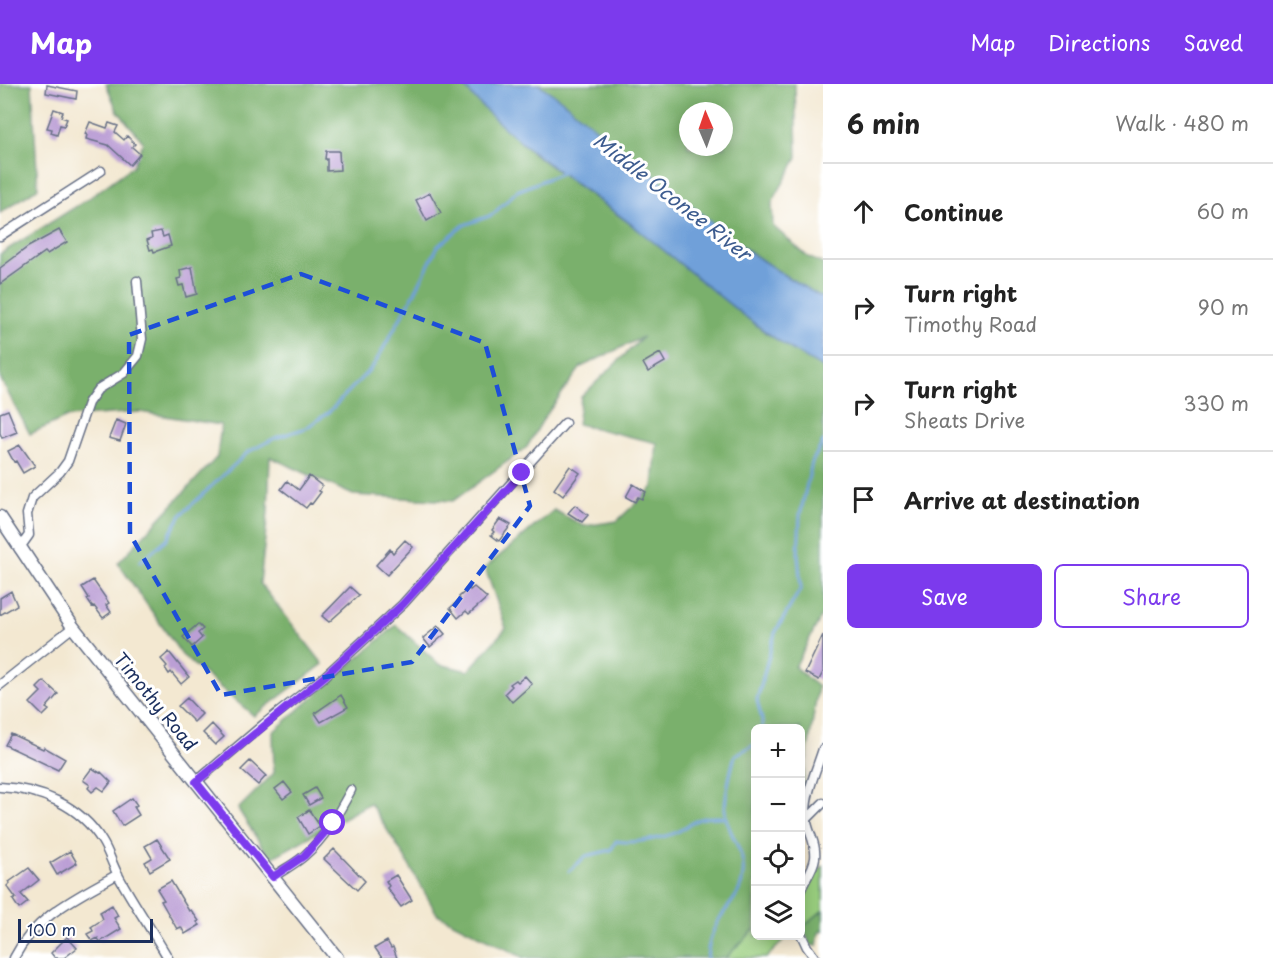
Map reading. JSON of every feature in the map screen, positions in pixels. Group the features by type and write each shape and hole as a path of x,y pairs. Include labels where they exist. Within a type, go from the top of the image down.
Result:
{"main road":[{"name":"Timothy Road","path":"1,520 73,627 337,958"}],"street":[{"path":"0,236 101,171"},
{"path":"19,549 29,535 27,514 32,498 60,472 68,461 91,397 98,389 124,373 138,356 141,339 137,281"},
{"path":"196,782 325,676 403,604 565,423"},
{"path":"0,685 73,627"},
{"path":"804,886 814,866 815,855 806,820 807,801 823,749"},
{"path":"0,787 39,792 52,797 89,825 102,841 118,874 168,958"},
{"path":"273,877 304,856 316,844 333,823 351,790"},
{"path":"806,820 823,803"},
{"path":"14,958 26,939 44,919 118,874"},
{"path":"804,940 815,958"}],"highlighted area":[{"path":"301,274 485,343 530,506 412,662 221,695 130,534 129,335"}],"green space":[{"path":"0,84 32,84 38,188 0,213"},
{"path":"106,84 462,84 531,152 640,231 766,333 823,368 823,613 795,667 818,687 805,770 805,724 751,724 751,933 725,958 524,958 437,914 370,803 270,859 238,809 274,773 273,732 396,625 439,664 468,671 506,628 485,568 554,510 584,526 617,521 653,487 657,443 577,424 581,397 643,337 581,367 544,418 527,447 453,501 353,495 270,457 268,512 260,583 323,664 254,716 182,655 118,563 217,457 221,425 140,412 67,417 30,434 0,378 0,254 85,201 133,166 143,142 117,110"},
{"path":"538,84 795,84 797,158 772,203 773,226 808,257 823,264 823,298 753,254 655,178 560,99"},
{"path":"823,866 823,910 805,925 805,894 817,872"},
{"path":"823,910 823,931 819,932 817,946 810,945 805,925"},
{"path":"751,933 751,940 784,940 766,958 725,958"}],"water":[{"name":"Middle Oconee River","path":"462,84 538,84 560,99 742,247 823,298 823,368 798,354 752,322 641,232 547,163 502,126"}],"building":[{"path":"47,85 77,91 76,99 46,93"},
{"path":"54,109 63,112 61,117 67,119 64,126 60,125 57,135 51,133 52,129 47,128"},
{"path":"90,122 107,128 109,123 118,126 115,132 124,140 127,136 135,144 132,147 140,154 130,165 108,145 86,139 85,134"},
{"path":"326,151 339,151 340,170 327,171"},
{"path":"430,193 441,213 427,221 416,200"},
{"path":"59,230 67,242 47,254 45,252 0,284 0,268 28,247"},
{"path":"161,231 163,237 168,235 171,246 154,252 153,249 150,250 147,240 152,238 151,233"},
{"path":"192,267 197,294 186,297 183,285 179,286 177,279 181,278 180,270"},
{"path":"660,353 665,362 648,372 643,363"},
{"path":"8,410 17,432 2,438 0,413"},
{"path":"116,420 126,424 120,441 109,438"},
{"path":"20,445 35,466 23,473 8,451"},
{"path":"570,466 580,473 563,496 554,489"},
{"path":"309,476 322,486 319,491 321,492 306,508 281,489 287,481 299,490"},
{"path":"633,484 646,492 642,499 638,497 635,502 626,497"},
{"path":"575,505 588,515 582,522 568,513"},
{"path":"500,519 511,525 499,541 491,535"},
{"path":"405,540 413,547 387,575 376,565 390,549 393,553"},
{"path":"93,580 109,603 106,605 111,612 103,618 94,606 92,607 82,587"},
{"path":"350,587 359,595 329,622 322,616"},
{"path":"474,587 487,598 469,614 466,611 458,618 450,608 469,588 470,590"},
{"path":"11,591 17,605 0,615 0,598"},
{"path":"198,624 203,629 198,633 202,638 192,647 183,637"},
{"path":"438,626 445,634 430,647 423,638"},
{"path":"823,635 823,672 819,680 805,673"},
{"path":"169,652 189,677 181,684 171,672 169,674 165,668 167,666 161,659"},
{"path":"525,676 532,684 512,702 505,693 512,686 510,684 516,680 518,682"},
{"path":"44,681 58,694 46,708 49,710 43,716 30,703 41,692 37,688"},
{"path":"341,695 348,707 321,722 315,713"},
{"path":"187,698 202,714 194,722 178,706"},
{"path":"212,724 224,737 215,745 203,733"},
{"path":"11,734 43,749 44,747 65,759 58,770 5,745"},
{"path":"250,761 266,776 258,785 241,770"},
{"path":"92,768 101,772 111,782 104,791 98,787 92,792 88,788 90,785 83,780"},
{"path":"284,782 292,792 283,799 275,789"},
{"path":"315,788 321,798 309,805 303,795"},
{"path":"132,798 137,805 134,807 139,815 122,826 113,811"},
{"path":"309,810 320,826 308,834 298,817"},
{"path":"157,839 170,859 150,871 145,862 152,858 145,846"},
{"path":"334,849 365,881 357,890 324,859"},
{"path":"70,851 77,863 57,875 50,863"},
{"path":"29,868 39,880 21,894 28,902 19,909 13,900 16,898 7,886 9,882"},
{"path":"396,875 412,900 401,907 387,888 389,886 386,881"},
{"path":"171,881 189,911 191,910 199,921 197,922 200,925 185,934 181,927 177,929 157,889"},
{"path":"112,905 118,916 114,918 121,929 100,942 98,938 92,941 87,934 93,931 91,927 103,919 100,912"},
{"path":"67,937 77,948 64,958 55,958 51,953"},
{"path":"387,941 391,948 393,947 397,958 382,958 375,948"}],"waterway":[{"path":"140,562 167,539 181,515 248,452 275,438 306,428 329,412 374,365 438,246 464,225 492,215 517,191 564,172"},
{"path":"762,724 757,700 775,633 801,588 798,555 800,515 812,462 823,442"},
{"path":"707,958 715,927 737,895 742,883 742,860 726,818 726,796 735,755 751,747"},
{"path":"569,871 586,856 611,850 616,841 655,839 677,832 701,819 725,817"}],"route":[{"path":"333,823 304,856 273,877 196,782 325,676 403,604 522,473"}]}
